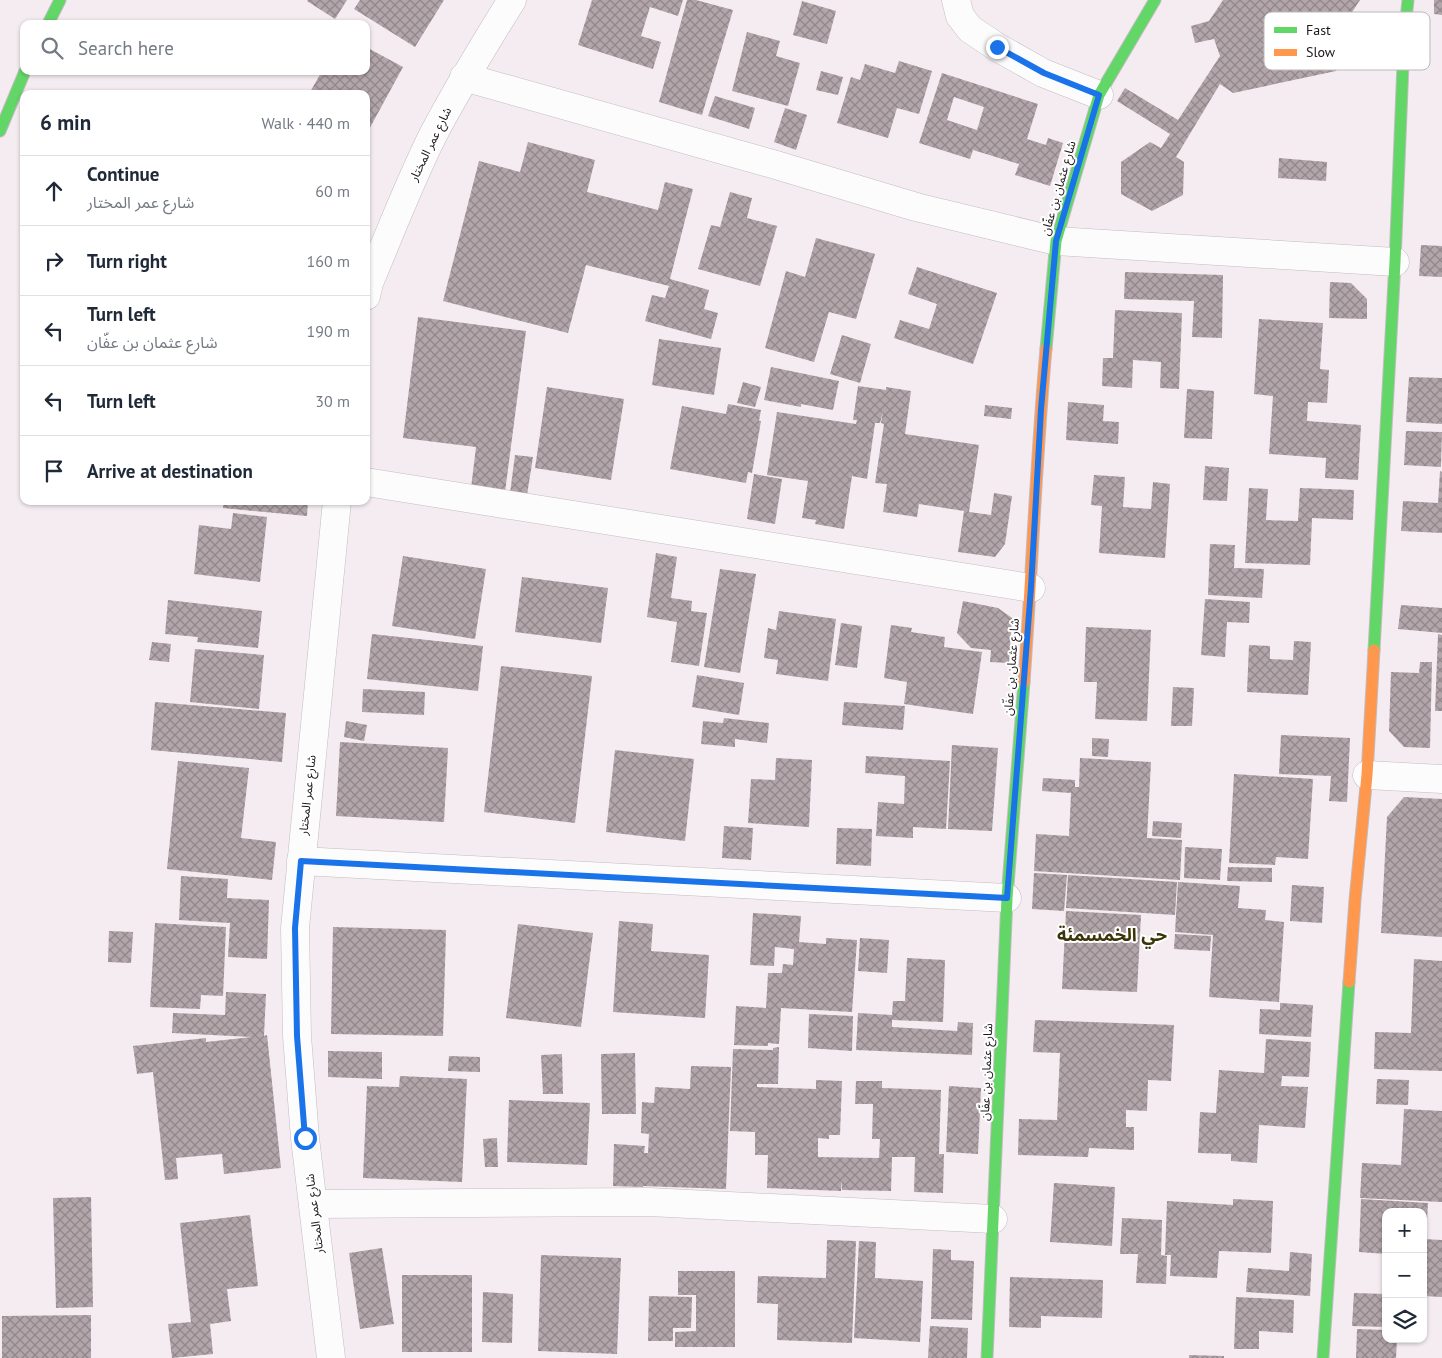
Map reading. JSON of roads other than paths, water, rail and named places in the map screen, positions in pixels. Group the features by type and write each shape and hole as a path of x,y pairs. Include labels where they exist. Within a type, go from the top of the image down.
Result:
{"street":[{"path":"50,20 60,0"},
{"name":"شارع عمر المختار","path":"370,281 403,200 432,137 464,77 512,0"},
{"path":"956,0 960,16 970,29 997,47 1044,73 1099,95"},
{"name":"شارع عثمان بن عفّان","path":"987,1358 1007,898 1031,588 1041,409 1056,241 1099,95 1156,0"},
{"path":"1323,1358 1355,900 1367,774 1395,262 1403,70"},
{"path":"0,131 23,75"},
{"path":"464,77 776,165 916,207 1056,241 1395,262"},
{"path":"370,483 1031,588"},
{"name":"شارع عمر المختار","path":"331,1358 305,1138 297,1036 295,928 337,505"},
{"path":"1367,774 1442,779"},
{"path":"301,861 1007,898"},
{"path":"313,1204 649,1202 993,1219"}],"district":[{"name":"حي الخمسمئة","path":"1112,934"}]}
